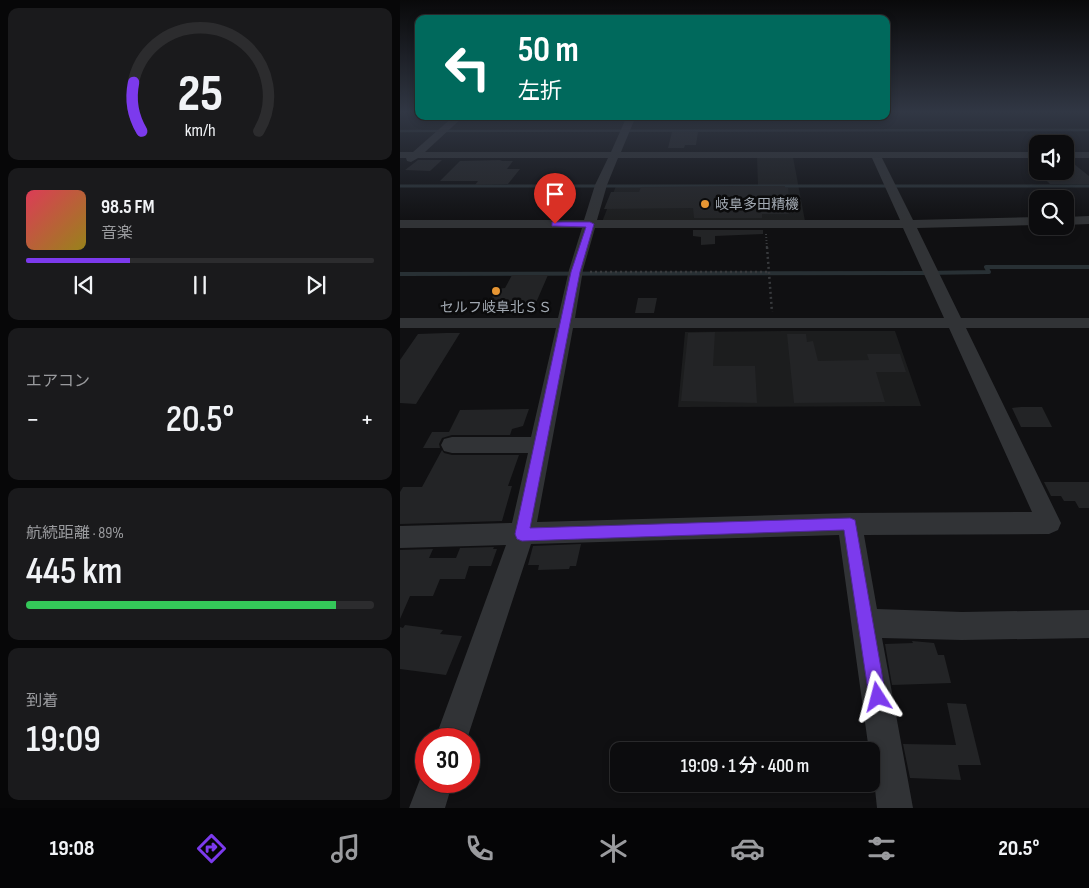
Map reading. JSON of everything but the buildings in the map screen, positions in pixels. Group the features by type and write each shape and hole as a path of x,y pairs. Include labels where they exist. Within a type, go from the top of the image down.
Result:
{"street":[{"path":"400,168 423,149"},
{"path":"455,728 522,534 575,272 601,185 619,149"},
{"path":"400,156 1029,155"},
{"path":"1074,155 1089,155"},
{"path":"400,537 850,524 1050,523 876,156"},
{"path":"1074,221 1089,220"},
{"path":"400,224 908,224 1029,221"},
{"path":"400,323 1089,322"},
{"path":"452,445 540,445"},
{"path":"850,524 895,808"},
{"path":"866,623 962,626 1089,624"},
{"path":"427,808 432,793"}],"path":[{"path":"765,224 773,323"},
{"path":"575,272 769,272"}],"shaded area":[{"name":"岐阜多田精機","path":"757,157 793,157 805,221 602,222 616,186 758,186"},
{"path":"895,331 921,406 678,407 685,332"}],"waterway":[{"path":"400,186 1089,186"},
{"path":"400,274 926,273 989,272 986,267 1089,267"}],"place":[{"name":"岐阜多田精機","path":"705,204"},
{"name":"セルフ岐阜北ＳＳ","path":"496,291"}],"route":[{"path":"555,224 590,224 575,272 522,534 850,524 878,697"}]}
